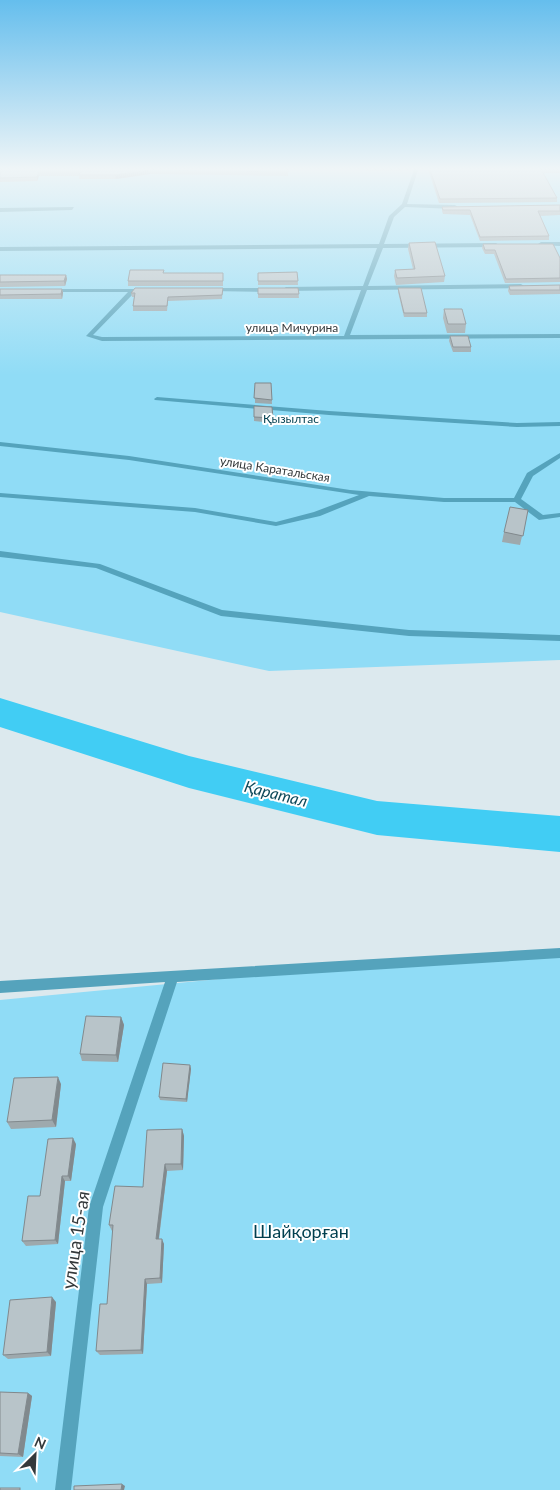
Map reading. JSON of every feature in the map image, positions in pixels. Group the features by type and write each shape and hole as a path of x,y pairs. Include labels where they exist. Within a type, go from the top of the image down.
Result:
{"street":[{"path":"346,338 384,237"},
{"path":"530,244 560,244"},
{"path":"0,249 500,245"},
{"path":"208,290 524,286"},
{"path":"38,290 150,290"},
{"name":"улица Мичурина","path":"133,290 89,336 102,339 560,336"},
{"path":"157,399 329,414 442,419 517,425 560,424"},
{"name":"улица Каратальская","path":"0,444 129,458 369,493 444,500 517,500"},
{"path":"560,455 530,475 517,500 542,518 560,515"},
{"path":"0,495 195,510 276,524 317,514 369,493"},
{"path":"0,554 97,566 221,613 409,633 560,638"},
{"path":"0,987 560,953"},
{"name":"улица 15-ая","path":"63,1490 96,1207 173,977"}],"green space":[{"name":"Қызылтас","path":"0,237 560,237 560,660 269,671 0,612"},
{"name":"Шайқорған","path":"560,955 560,1490 0,1490 0,1000 450,957"}],"building":[{"path":"435,242 445,276 397,278 395,270 415,269 409,243"},
{"path":"483,244 553,244 560,258 560,278 506,279 495,250 485,250"},
{"path":"130,270 164,270 163,273 223,273 223,281 128,281"},
{"path":"297,272 298,281 258,281 258,273"},
{"path":"0,275 66,275 64,281 0,282"},
{"path":"560,285 560,290 510,290 509,286"},
{"path":"135,288 223,288 222,295 168,297 167,306 133,306 135,293 131,293"},
{"path":"258,288 298,288 299,294 258,294"},
{"path":"398,288 421,288 427,313 404,313"},
{"path":"0,289 62,289 61,294 0,295"},
{"path":"444,309 462,309 466,324 448,324"},
{"path":"450,336 468,336 471,347 453,347"},
{"path":"255,383 271,383 272,400 254,398"},
{"path":"254,406 272,407 273,418 254,417"},
{"path":"510,507 528,510 523,536 504,532"},
{"path":"86,1016 121,1017 116,1055 80,1054"},
{"path":"163,1063 190,1065 186,1099 159,1097"},
{"path":"58,1077 52,1120 7,1122 14,1078"},
{"path":"182,1129 181,1164 165,1164 156,1239 162,1239 160,1278 145,1279 141,1350 96,1351 100,1304 107,1304 113,1225 109,1225 115,1186 143,1187 147,1130"},
{"path":"73,1138 68,1176 62,1176 55,1240 22,1241 28,1196 40,1196 48,1139"},
{"path":"52,1297 47,1352 3,1355 10,1300"},
{"path":"0,1392 28,1393 18,1454 0,1453"},
{"path":"122,1484 121,1490 74,1490 74,1486"},
{"path":"0,1488 20,1488 20,1490 0,1490"}],"waterway":[{"name":"Қаратал","path":"0,712 189,772 377,818 560,834"}]}
